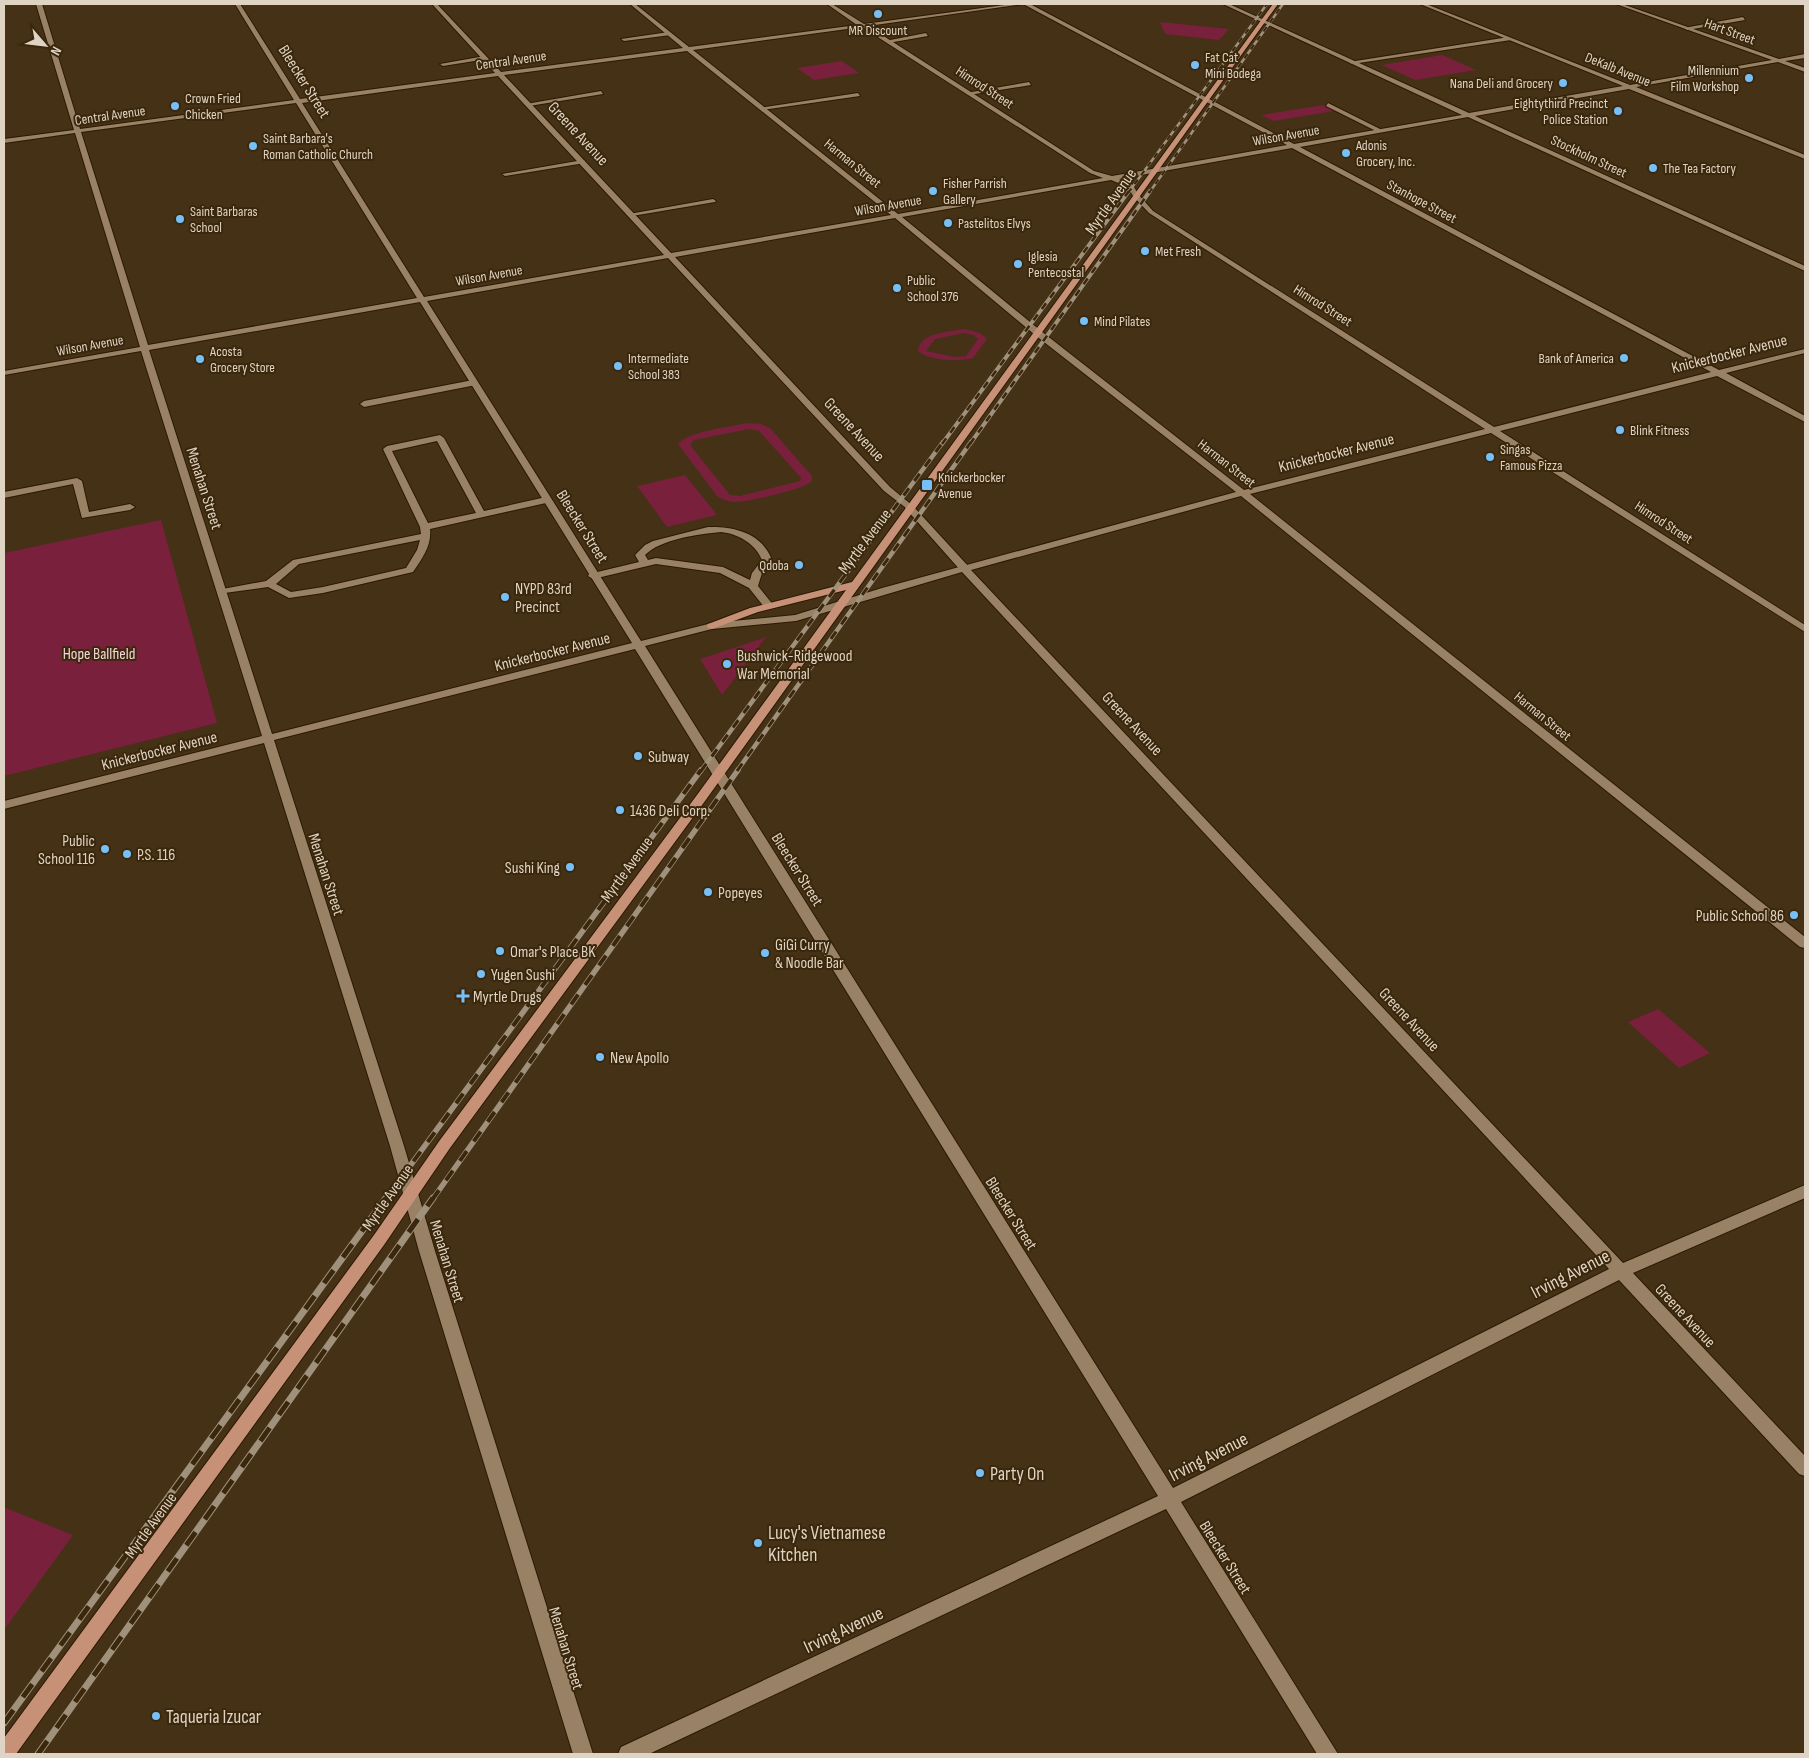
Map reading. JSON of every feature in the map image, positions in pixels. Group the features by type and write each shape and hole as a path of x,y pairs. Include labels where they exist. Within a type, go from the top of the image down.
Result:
{"main road":[{"name":"Myrtle Avenue","path":"4,1754 412,1193 445,1144 1038,333 1153,170 1275,4"},
{"path":"712,626 769,606 853,586"}],"street":[{"name":"Menahan Street","path":"39,4 144,348 412,1193 433,1270 583,1754"},
{"name":"Bleecker Street","path":"237,4 593,576 718,772 1328,1754"},
{"name":"Greene Avenue","path":"434,4 887,489 910,508 1805,1468"},
{"name":"Harman Street","path":"632,4 897,216 1038,333 1243,493 1805,944"},
{"name":"Himrod Street","path":"829,4 1092,172 1131,186 1135,195 1151,212 1805,629"},
{"name":"Central Avenue","path":"4,142 1022,4"},
{"name":"Stanhope Street","path":"1027,4 1805,419"},
{"name":"Stockholm Street","path":"1225,4 1805,270"},
{"name":"DeKalb Avenue","path":"1422,4 1805,157"},
{"name":"Hart Street","path":"1618,4 1805,70"},
{"path":"1687,28 1743,19"},
{"path":"624,39 669,34"},
{"path":"888,41 926,35"},
{"path":"1352,62 1509,39"},
{"name":"Wilson Avenue","path":"4,373 1805,56"},
{"path":"443,64 486,58"},
{"path":"969,93 1029,84"},
{"path":"529,104 601,93"},
{"path":"762,108 858,95"},
{"path":"1328,106 1380,131"},
{"path":"505,174 583,162"},
{"path":"632,214 713,201"},
{"name":"Knickerbocker Avenue","path":"4,805 712,626 796,618 886,590 1243,493 1805,351"},
{"path":"364,404 473,383"},
{"path":"269,584 289,595 323,590 408,570 421,552 426,531 388,449 440,438 481,514"},
{"path":"4,496 77,481 85,516 130,507"},
{"path":"221,592 269,584 296,562 426,531 481,514 546,500"},
{"path":"644,564 640,555 648,547 656,543 712,529 730,530 749,537 766,554 767,560 757,574 753,586"},
{"path":"593,576 656,561 723,570 753,586 769,606"},
{"name":"Irving Avenue","path":"628,1754 1169,1499 1620,1271 1805,1191"}],"green space":[{"path":"1160,22 1229,29 1219,40 1165,34"},
{"path":"1442,55 1476,70 1415,80 1382,65"},
{"path":"842,61 859,73 814,80 797,68"},
{"path":"1324,105 1334,111 1274,121 1261,115"},
{"path":"965,329 980,333 987,339 973,358 944,360 929,357 918,351 924,340 930,336","holes":["964,333 974,335 978,339 966,356 955,357 926,351 935,339"]},
{"path":"747,423 761,424 770,428 812,476 812,481 799,488 736,502 724,500 717,496 678,444 700,433","holes":["749,429 759,431 801,478 800,481 740,496 730,495 690,445 694,440"]},
{"path":"685,475 717,515 667,527 637,486"},
{"name":"Hope Ballfield","path":"161,520 217,723 4,776 4,553"},
{"path":"766,637 722,695 700,659"},
{"path":"1658,1009 1710,1053 1679,1068 1628,1022"},
{"path":"6,1508 73,1535 4,1630 4,1509"}],"railway":[{"path":"1128,193 1267,4"},
{"path":"1149,193 1283,4"},
{"path":"942,444 1129,191"},
{"path":"970,444 1150,191"},
{"path":"701,771 943,442"},
{"path":"737,771 971,442"},
{"path":"385,1200 701,770"},
{"path":"432,1200 738,770"},
{"path":"4,1723 386,1198"},
{"path":"38,1754 433,1198"}],"place":[{"name":"MR Discount","path":"878,14"},
{"name":"Fat Cat Mini Bodega","path":"1195,65"},
{"name":"Millennium Film Workshop","path":"1749,78"},
{"name":"Nana Deli and Grocery","path":"1563,83"},
{"name":"Crown Fried Chicken","path":"175,106"},
{"name":"Eightythird Precinct Police Station","path":"1618,111"},
{"name":"Saint Barbara's Roman Catholic Church","path":"253,146"},
{"name":"Adonis Grocery, Inc.","path":"1346,153"},
{"name":"The Tea Factory","path":"1653,168"},
{"name":"Fisher Parrish Gallery","path":"933,191"},
{"name":"Saint Barbaras School","path":"180,219"},
{"name":"Pastelitos Elvys","path":"948,223"},
{"name":"Met Fresh","path":"1145,251"},
{"name":"Iglesia Pentecostal","path":"1018,264"},
{"name":"Public School 376","path":"897,288"},
{"name":"Mind Pilates","path":"1084,321"},
{"name":"Bank of America","path":"1624,358"},
{"name":"Acosta Grocery Store","path":"200,359"},
{"name":"Intermediate School 383","path":"618,366"},
{"name":"Blink Fitness","path":"1620,430"},
{"name":"Singas Famous Pizza","path":"1490,457"},
{"name":"Knickerbocker Avenue","path":"927,485"},
{"name":"Qdoba","path":"799,565"},
{"name":"NYPD 83rd Precinct","path":"505,597"},
{"name":"Bushwick-Ridgewood War Memorial","path":"727,664"},
{"name":"Subway","path":"638,756"},
{"name":"1436 Deli Corp.","path":"620,810"},
{"name":"Public School 116","path":"105,849"},
{"name":"P.S. 116","path":"127,854"},
{"name":"Sushi King","path":"570,867"},
{"name":"Popeyes","path":"708,892"},
{"name":"Public School 86","path":"1794,915"},
{"name":"Omar's Place BK","path":"500,951"},
{"name":"GiGi Curry & Noodle Bar","path":"765,953"},
{"name":"Yugen Sushi","path":"481,974"},
{"name":"Myrtle Drugs","path":"463,996"},
{"name":"New Apollo","path":"600,1057"},
{"name":"Party On","path":"980,1473"},
{"name":"Lucy's Vietnamese Kitchen","path":"758,1543"},
{"name":"Taqueria Izucar","path":"156,1716"}]}
